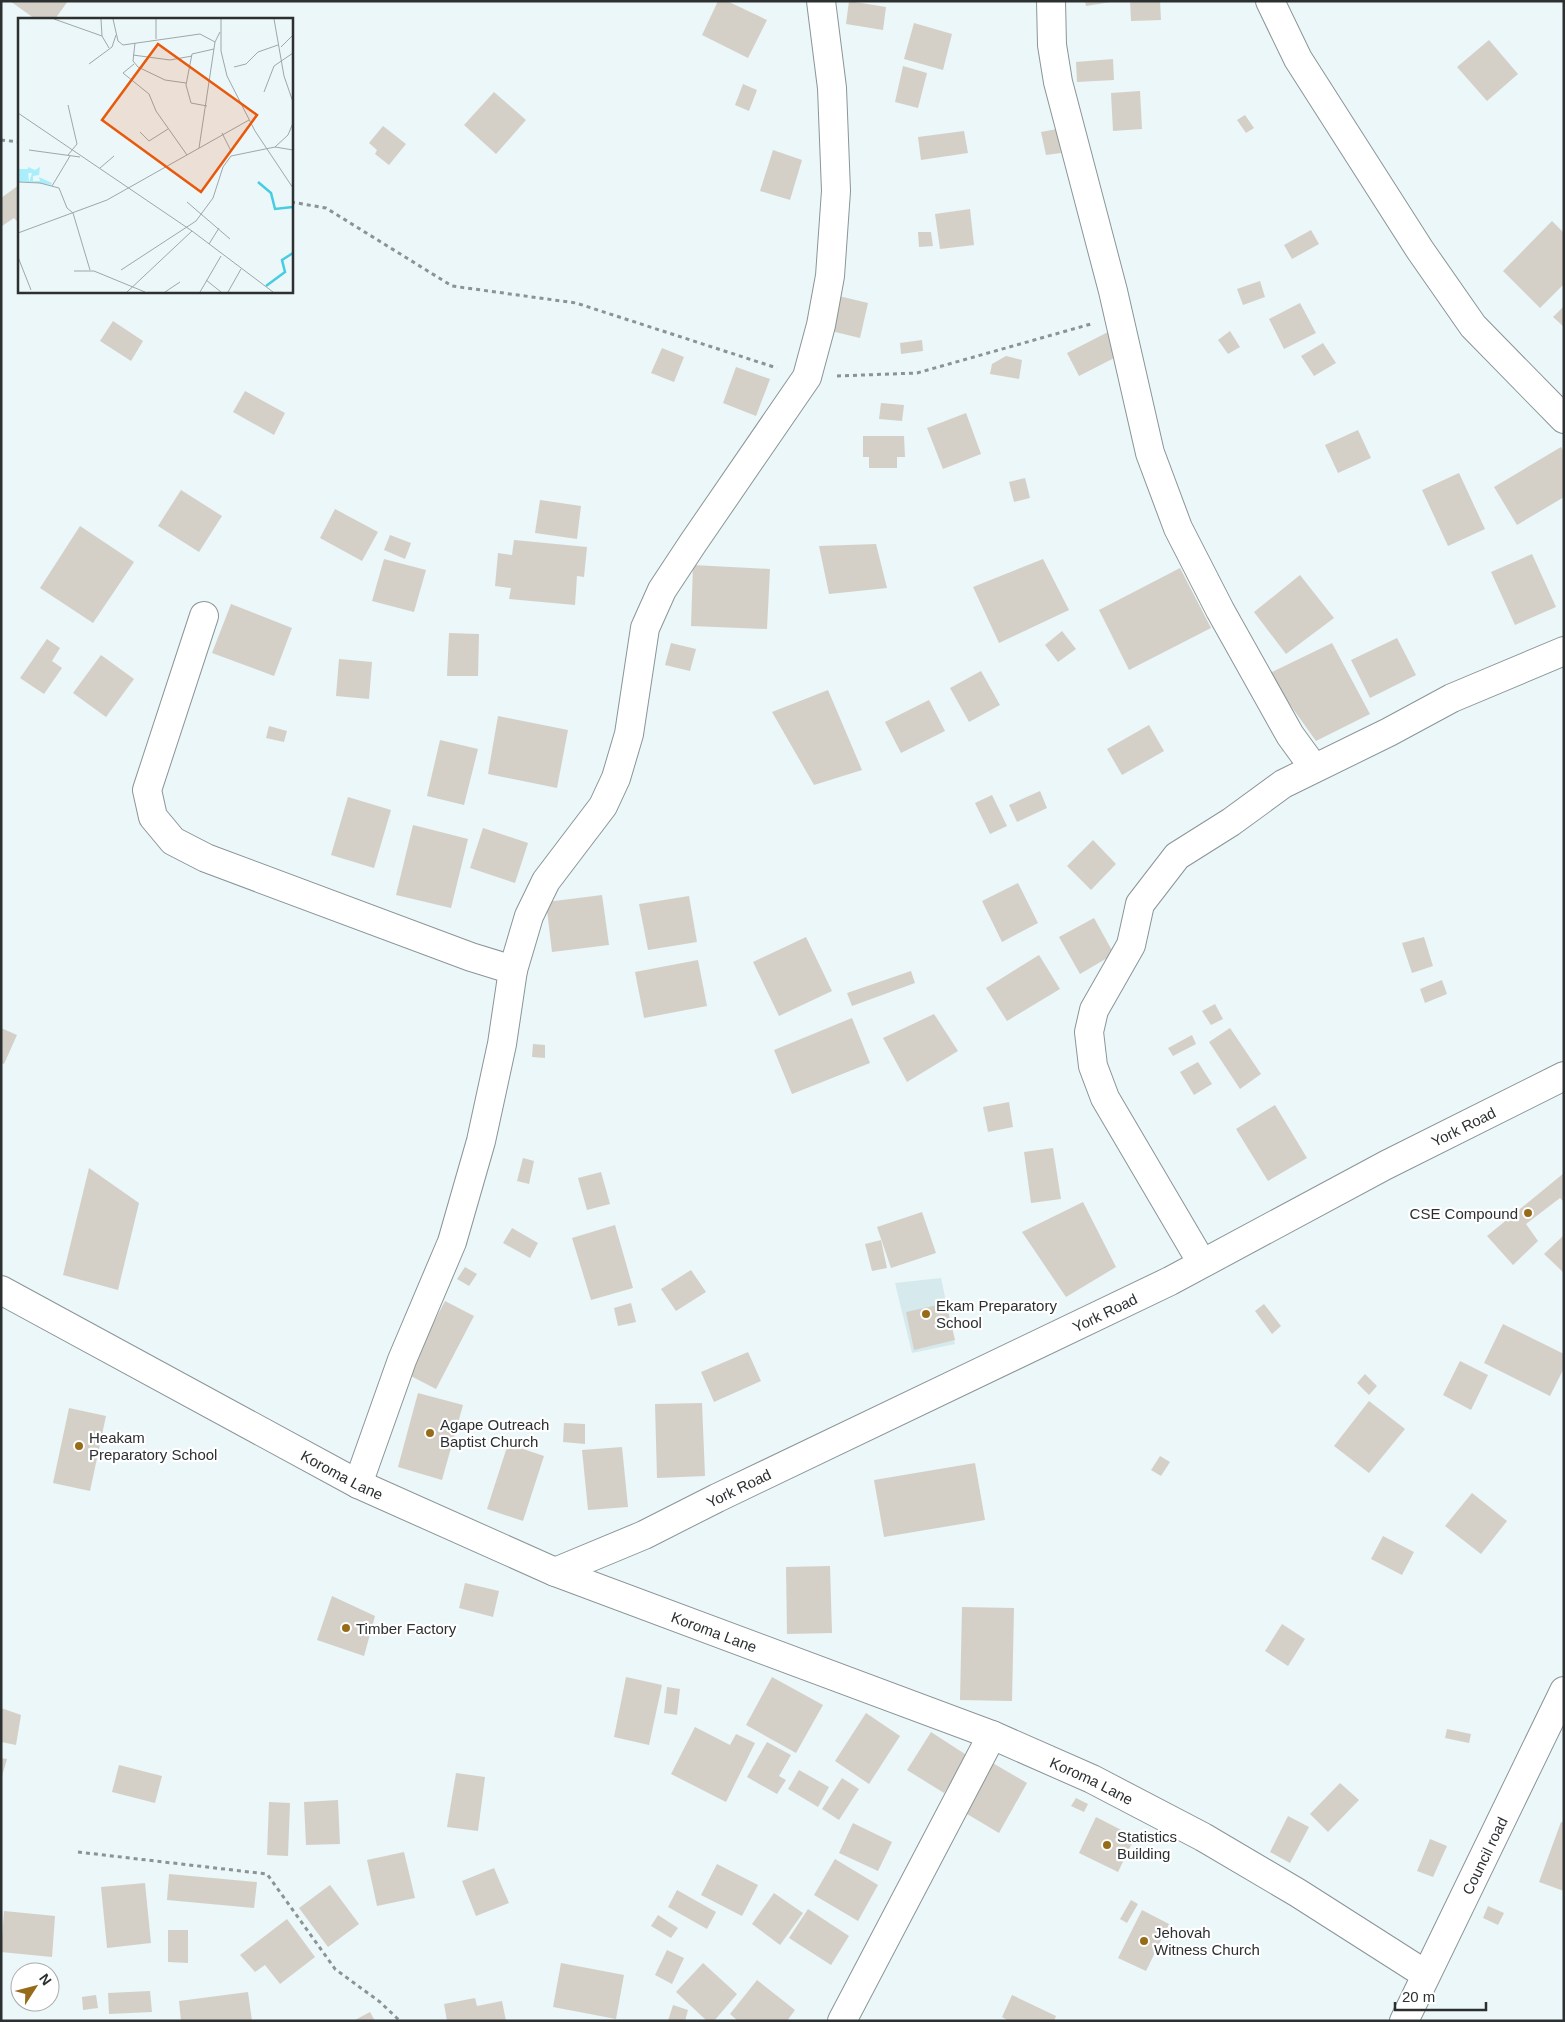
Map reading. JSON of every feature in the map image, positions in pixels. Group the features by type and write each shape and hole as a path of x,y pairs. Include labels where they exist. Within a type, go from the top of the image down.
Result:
{"street":[{"path":"358,1484 402,1360 452,1242 482,1141 502,1044 513,970 529,916 546,881 602,806 616,778 629,734 645,628 662,590 807,377 822,325 830,276 836,191 832,88 821,1"},
{"path":"1051,1 1052,45 1058,82 1119,316 1150,453 1178,528 1220,610 1290,735 1314,768"},
{"path":"1270,1 1298,59 1420,250 1473,326 1564,419"},
{"path":"204,616 147,790 153,817 173,841 215,861 471,957 513,970"},
{"path":"1202,1263 1105,1098 1093,1066 1089,1032 1094,1010 1131,945 1140,904 1177,856 1231,822 1283,784 1389,732 1452,698 1564,651"},
{"name":"York Road","path":"555,1572 644,1535 717,1498 990,1368 1202,1263 1386,1165 1564,1076"},
{"name":"Koroma Lane","path":"1,1290 358,1484 555,1572 992,1735 1092,1779 1203,1838 1298,1893 1425,1974"},
{"name":"Council road","path":"1404,2021 1425,1974 1564,1691"},
{"path":"842,2021 992,1735"}],"path":[{"path":"1,140 18,142"},
{"path":"292,202 326,208 452,286 576,303 807,377 917,373 1119,316"},
{"path":"78,1852 267,1874 334,1969 380,2002 400,2021"}],"shaded area":[{"name":"Ekam Preparatory School","path":"941,1278 955,1344 912,1353 895,1283"}],"building":[{"path":"10,1 68,1 56,18 34,18"},
{"path":"718,1 727,1 767,20 748,58 702,35"},
{"path":"849,1 886,7 883,30 846,24"},
{"path":"1085,1 1111,1 1111,2 1086,6"},
{"path":"1130,1 1160,1 1161,20 1131,21"},
{"path":"914,23 952,34 943,70 904,59"},
{"path":"1489,40 1518,74 1487,101 1457,67"},
{"path":"1113,59 1114,80 1077,82 1076,62"},
{"path":"903,66 927,73 918,108 895,102"},
{"path":"743,84 757,90 749,111 735,105"},
{"path":"1140,91 1142,129 1113,131 1111,93"},
{"path":"494,92 526,120 496,154 464,125"},
{"path":"1245,115 1254,128 1246,133 1237,120"},
{"path":"383,126 406,144 389,165 375,154 377,150 369,143"},
{"path":"1057,129 1061,153 1046,155 1041,132"},
{"path":"964,131 968,153 921,160 918,137"},
{"path":"773,150 802,160 790,200 760,191"},
{"path":"18,186 18,222 14,218 2,226 1,198"},
{"path":"970,209 974,245 940,249 935,214"},
{"path":"1552,221 1564,233 1564,284 1540,308 1503,271"},
{"path":"1311,230 1319,244 1292,259 1284,245"},
{"path":"918,232 931,232 933,246 919,247"},
{"path":"1260,281 1265,297 1243,305 1237,289"},
{"path":"839,296 868,303 860,338 831,331"},
{"path":"1300,303 1316,333 1284,349 1269,319"},
{"path":"1564,306 1564,327 1553,317"},
{"path":"113,321 143,341 131,361 100,341"},
{"path":"1230,331 1240,347 1228,354 1218,340"},
{"path":"1108,332 1120,355 1079,376 1067,353"},
{"path":"922,340 923,351 901,354 900,343"},
{"path":"1323,343 1336,363 1314,376 1301,356"},
{"path":"662,348 684,357 674,382 651,373"},
{"path":"1006,356 1022,360 1019,379 990,374 992,364"},
{"path":"736,367 770,379 756,416 723,403"},
{"path":"245,391 285,413 274,435 233,412"},
{"path":"881,403 904,405 902,421 879,419"},
{"path":"966,413 981,454 943,469 927,428"},
{"path":"1358,430 1371,458 1338,473 1325,445"},
{"path":"863,436 904,436 905,457 897,457 897,468 869,468 869,457 863,457"},
{"path":"1561,447 1564,452 1564,497 1517,525 1494,487"},
{"path":"1459,473 1485,529 1448,546 1422,490"},
{"path":"1025,478 1030,498 1014,502 1009,482"},
{"path":"181,490 222,516 199,552 158,526"},
{"path":"540,500 581,506 577,539 535,533"},
{"path":"335,509 378,532 362,561 320,538"},
{"path":"80,526 134,562 93,623 40,588"},
{"path":"390,535 411,543 405,559 384,550"},
{"path":"514,540 587,547 584,577 577,576 575,605 509,599 511,588 495,586 498,553 512,555"},
{"path":"876,544 887,588 829,594 819,546"},
{"path":"1532,554 1556,607 1515,625 1491,572"},
{"path":"384,559 426,570 414,612 372,601"},
{"path":"1043,559 1069,610 999,643 973,587"},
{"path":"693,565 770,569 767,629 691,626"},
{"path":"1180,568 1211,628 1129,670 1099,610"},
{"path":"1300,575 1334,618 1286,654 1254,612"},
{"path":"231,604 292,628 274,676 212,653"},
{"path":"1062,631 1076,649 1058,662 1045,645"},
{"path":"449,633 479,634 478,676 447,676"},
{"path":"1397,638 1416,675 1370,698 1351,660"},
{"path":"47,639 60,648 52,661 62,668 44,694 20,678"},
{"path":"671,643 696,649 690,671 665,665"},
{"path":"1332,643 1370,714 1316,741 1268,674"},
{"path":"101,655 134,679 106,717 73,693"},
{"path":"339,659 372,662 369,699 336,696"},
{"path":"981,671 1000,705 969,722 950,688"},
{"path":"828,690 862,770 814,785 772,712"},
{"path":"929,700 945,731 901,753 885,722"},
{"path":"498,716 568,730 557,788 488,774"},
{"path":"1149,725 1164,751 1122,775 1107,749"},
{"path":"269,726 287,731 284,742 266,738"},
{"path":"440,740 478,749 464,805 427,796"},
{"path":"1040,791 1047,808 1017,822 1009,805"},
{"path":"992,795 1007,826 990,834 975,803"},
{"path":"348,797 391,810 374,868 331,855"},
{"path":"413,825 468,839 451,908 396,895"},
{"path":"483,828 528,843 515,883 470,868"},
{"path":"1093,840 1116,864 1091,890 1067,866"},
{"path":"1018,883 1038,923 1002,942 982,901"},
{"path":"602,895 609,945 552,952 546,902"},
{"path":"689,896 697,942 648,950 639,904"},
{"path":"1094,918 1114,954 1080,974 1059,937"},
{"path":"806,937 832,991 779,1016 753,962"},
{"path":"1424,937 1433,966 1412,973 1402,943"},
{"path":"1039,955 1060,989 1007,1021 986,988"},
{"path":"698,960 707,1006 644,1018 635,972"},
{"path":"911,971 915,983 852,1006 847,993"},
{"path":"1442,980 1447,994 1425,1003 1420,989"},
{"path":"1215,1004 1223,1019 1211,1025 1202,1011"},
{"path":"934,1014 958,1051 907,1082 883,1038"},
{"path":"852,1018 870,1063 792,1094 774,1050"},
{"path":"1,1028 17,1035 4,1064 1,1063"},
{"path":"1230,1028 1261,1074 1240,1089 1209,1042"},
{"path":"1192,1035 1196,1044 1173,1056 1168,1048"},
{"path":"533,1044 545,1045 545,1058 532,1057"},
{"path":"1198,1062 1212,1084 1194,1095 1180,1072"},
{"path":"1009,1102 1013,1127 988,1132 983,1107"},
{"path":"1275,1105 1307,1158 1268,1181 1236,1129"},
{"path":"1053,1148 1061,1199 1031,1203 1024,1152"},
{"path":"523,1158 534,1161 529,1184 517,1181"},
{"path":"89,1168 139,1203 118,1290 63,1275"},
{"path":"601,1172 610,1204 587,1210 578,1178"},
{"name":"CSE Compound","path":"1564,1173 1564,1202 1560,1198 1526,1224 1538,1241 1513,1265 1487,1236"},
{"path":"1083,1202 1116,1267 1066,1297 1022,1232"},
{"path":"922,1212 936,1253 891,1268 877,1227"},
{"path":"615,1225 633,1288 591,1300 572,1238"},
{"path":"512,1228 538,1243 530,1258 503,1243"},
{"path":"1564,1235 1564,1273 1544,1254"},
{"path":"881,1240 887,1268 872,1271 865,1244"},
{"path":"465,1267 477,1274 469,1286 457,1279"},
{"path":"691,1270 706,1292 676,1311 661,1289"},
{"path":"445,1301 474,1316 436,1389 407,1374"},
{"path":"631,1303 636,1322 618,1326 614,1308"},
{"path":"946,1303 955,1340 914,1350 906,1312"},
{"path":"1264,1304 1281,1326 1272,1334 1255,1311"},
{"path":"1503,1324 1564,1354 1564,1368 1550,1396 1484,1363"},
{"path":"748,1352 761,1381 714,1402 701,1372"},
{"path":"1460,1361 1488,1375 1471,1410 1443,1395"},
{"path":"1365,1374 1377,1386 1369,1395 1357,1383"},
{"name":"Agape Outreach Baptist Church","path":"418,1393 463,1405 442,1480 398,1467"},
{"path":"1369,1401 1405,1429 1369,1473 1334,1446"},
{"path":"702,1403 705,1476 657,1478 655,1404"},
{"name":"Heakam Preparatory School","path":"69,1408 106,1416 90,1491 53,1483"},
{"path":"564,1423 585,1424 585,1444 563,1442"},
{"path":"508,1444 544,1456 523,1521 487,1509"},
{"path":"622,1447 628,1507 588,1510 582,1450"},
{"path":"1160,1456 1170,1462 1161,1476 1151,1470"},
{"path":"975,1463 985,1520 884,1537 874,1480"},
{"path":"1472,1493 1507,1521 1481,1554 1445,1526"},
{"path":"1383,1536 1414,1552 1402,1575 1371,1559"},
{"path":"830,1566 832,1633 787,1634 786,1567"},
{"path":"465,1583 499,1591 493,1617 459,1608"},
{"name":"Timber Factory","path":"332,1596 375,1616 364,1656 317,1640"},
{"path":"962,1607 1014,1608 1012,1701 960,1700"},
{"path":"1282,1624 1305,1639 1288,1666 1265,1651"},
{"path":"626,1677 662,1685 649,1745 614,1737"},
{"path":"772,1677 823,1705 796,1753 746,1725"},
{"path":"667,1687 680,1689 677,1715 664,1713"},
{"path":"1,1708 21,1715 16,1745 1,1742"},
{"path":"866,1713 900,1736 869,1784 835,1761"},
{"path":"695,1727 730,1745 736,1734 755,1743 726,1802 671,1774"},
{"path":"1447,1729 1471,1734 1469,1743 1445,1738"},
{"path":"931,1732 968,1756 944,1793 907,1770"},
{"path":"767,1742 791,1755 779,1776 786,1780 777,1794 747,1777"},
{"path":"1,1758 7,1759 2,1776 1,1776"},
{"path":"991,1762 1027,1783 999,1833 962,1811"},
{"path":"119,1765 162,1776 155,1803 112,1792"},
{"path":"799,1770 829,1787 818,1807 788,1789"},
{"path":"456,1773 485,1777 478,1831 447,1827"},
{"path":"842,1778 859,1789 839,1820 822,1809"},
{"path":"1340,1783 1359,1800 1328,1832 1310,1814"},
{"path":"1076,1798 1088,1804 1084,1812 1071,1806"},
{"path":"338,1800 340,1844 306,1845 304,1802"},
{"path":"269,1802 290,1803 288,1856 267,1855"},
{"path":"1288,1816 1309,1827 1290,1863 1270,1852"},
{"name":"Statistics Building","path":"1096,1817 1135,1837 1118,1872 1079,1853"},
{"path":"1561,1822 1564,1823 1564,1891 1539,1882"},
{"path":"853,1823 892,1842 878,1871 839,1853"},
{"path":"1430,1839 1447,1846 1433,1877 1417,1871"},
{"path":"404,1852 415,1898 377,1906 367,1860"},
{"path":"835,1859 878,1885 858,1921 814,1895"},
{"path":"717,1864 758,1885 742,1916 701,1895"},
{"path":"494,1868 509,1903 476,1916 462,1881"},
{"path":"169,1874 257,1882 254,1908 167,1900"},
{"path":"145,1883 151,1943 107,1948 101,1887"},
{"path":"330,1885 359,1924 328,1947 299,1908"},
{"path":"677,1890 716,1912 707,1929 668,1907"},
{"path":"774,1893 803,1913 780,1945 752,1924"},
{"path":"1131,1900 1138,1904 1127,1923 1120,1919"},
{"path":"1488,1906 1504,1913 1498,1925 1483,1918"},
{"path":"808,1909 849,1936 831,1965 789,1938"},
{"name":"Jehovah Witness Church","path":"1142,1910 1169,1924 1146,1971 1118,1958"},
{"path":"4,1911 55,1916 52,1957 1,1952"},
{"path":"658,1915 678,1928 671,1938 651,1926"},
{"path":"287,1919 315,1957 280,1984 265,1965 255,1972 240,1955"},
{"path":"168,1930 188,1930 188,1963 168,1962"},
{"path":"667,1950 684,1958 672,1984 655,1975"},
{"path":"561,1963 624,1975 616,2019 553,2007"},
{"path":"703,1963 737,1994 714,2021 707,2021 676,1992"},
{"path":"757,1980 795,2010 787,2021 738,2021 730,2014"},
{"path":"150,1991 152,2012 109,2014 108,1993"},
{"path":"248,1992 252,2021 181,2021 179,2001"},
{"path":"96,1995 98,2008 83,2010 82,1997"},
{"path":"1012,1995 1056,2016 1054,2021 1009,2021 1002,2017"},
{"path":"475,1998 477,2006 502,2001 506,2021 447,2021 444,2004"},
{"path":"673,2005 688,2010 685,2021 668,2021"},
{"path":"370,2012 375,2021 353,2021"}],"place":[{"name":"CSE Compound","path":"1528,1213"},
{"name":"Ekam Preparatory School","path":"926,1314"},
{"name":"Agape Outreach Baptist Church","path":"430,1433"},
{"name":"Heakam Preparatory School","path":"79,1446"},
{"name":"Timber Factory","path":"346,1628"},
{"name":"Statistics Building","path":"1107,1845"},
{"name":"Jehovah Witness Church","path":"1144,1941"}]}
